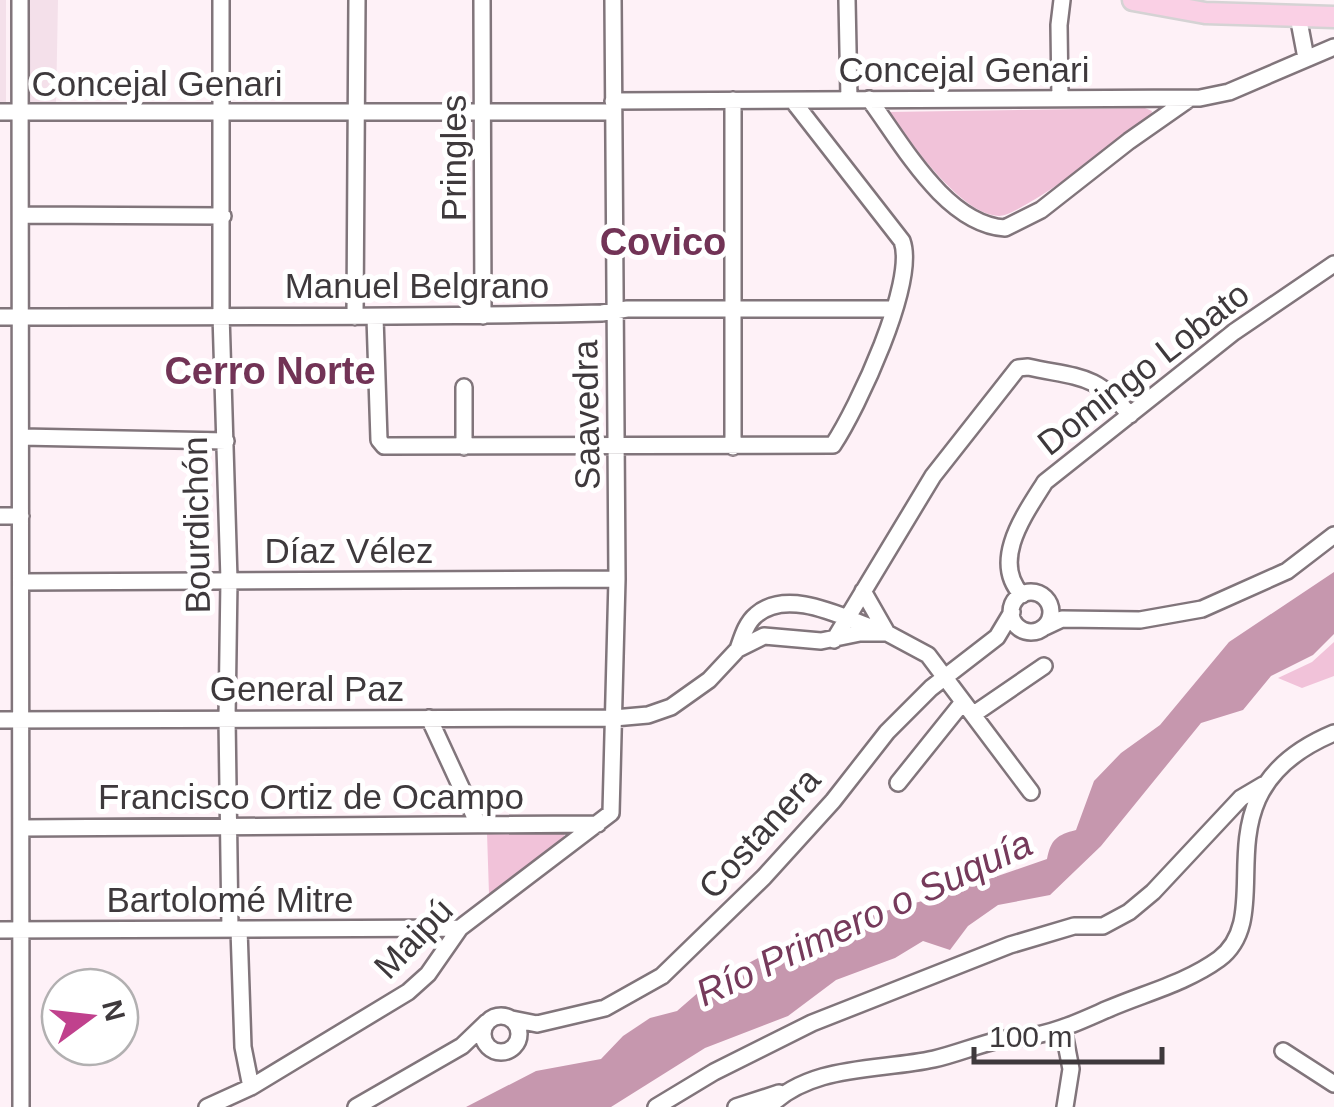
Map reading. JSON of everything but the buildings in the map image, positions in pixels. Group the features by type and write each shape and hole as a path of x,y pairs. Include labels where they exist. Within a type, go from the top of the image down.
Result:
{"main road":[{"path":"1133,0 1205,13 1334,16"}],"street":[{"path":"20,0 20,1107"},
{"name":"Bourdichón","path":"222,0 221,314 229,580 228,825 243,1047 251,1087"},
{"path":"355,317 356,0"},
{"name":"Pringles","path":"482,0 483,316"},
{"name":"Saavedra","path":"599,824 612,807 617,579 613,0"},
{"path":"847,0 849,99"},
{"path":"1060,99 1062,0"},
{"path":"1298,16 1306,58"},
{"name":"Concejal Genari","path":"0,112 482,112 733,100 1190,99 1229,92 1334,47"},
{"path":"869,100 946,202 1005,228 1040,210 1190,99"},
{"path":"733,100 734,447"},
{"path":"375,317 381,444 834,445 871,372 906,262 902,242 793,100"},
{"path":"21,215 224,216"},
{"name":"Domingo Lobato","path":"1022,595 1011,584 1007,567 1010,550 1045,482 1234,332 1334,264"},
{"name":"Manuel Belgrano","path":"0,316 375,317 894,309"},
{"path":"834,640 933,476 1018,368 1093,381 1110,391 1130,414"},
{"path":"464,387 464,447"},
{"path":"21,437 226,441"},
{"path":"0,516 21,516"},
{"name":"Costanera","path":"486,1022 496,1016 537,1024 604,1008 662,976 764,877 826,809 887,732 946,676 997,637 1073,618 1140,620 1202,609 1287,571 1334,535"},
{"name":"Díaz Vélez","path":"22,582 617,579"},
{"path":"738,650 772,635 834,640 860,633 887,633 863,591"},
{"name":"Costanera","path":"997,637 1014,602 1022,595 1040,595 1073,618"},
{"path":"1045,627 1051,616 1049,604"},
{"name":"General Paz","path":"0,720 648,715 672,707 709,680 738,650 748,624 758,613 773,606 809,606 887,633 928,655 1031,792"},
{"path":"1012,612 1016,624 1026,632"},
{"path":"898,783 968,708 1044,666"},
{"path":"429,718 478,824"},
{"path":"656,1107 714,1072 857,1005 1010,944 1074,926 1103,926 1153,892 1242,798 1265,784 1290,755 1334,733"},
{"path":"736,1107 845,1071 907,1064 1063,1028 1181,981 1217,960 1233,946 1241,924 1245,842 1265,784"},
{"name":"Francisco Ortiz de Ocampo","path":"22,828 599,824"},
{"name":"Maipú","path":"206,1107 251,1087 419,984 460,928 599,824"},
{"name":"Bartolomé Mitre","path":"0,930 460,928"},
{"path":"512,1019 519,1028 518,1041"},
{"path":"356,1107 462,1046 486,1022"},
{"path":"486,1022 484,1039 492,1049"},
{"name":"Costanera","path":"462,1046 504,1052 537,1024"},
{"path":"1063,1028 1070,1068 1065,1107"},
{"path":"1283,1051 1334,1084"},
{"path":"769,1107 792,1089"}],"shaded area":[{"path":"0,0 6,0 6,104 0,104"},
{"path":"14,0 58,0 56,105 13,106"},
{"path":"1145,108 1152,111 1150,120 1050,190 999,216 984,212 952,190 888,112"},
{"path":"1334,572 1334,634 1313,655 1271,676 1243,710 1201,723 1101,846 1050,895 998,905 968,926 950,950 923,941 895,958 836,980 788,1016 705,1048 611,1107 466,1107 536,1071 601,1059 623,1036 650,1018 677,1011 708,984 764,955 837,934 878,913 1047,859 1056,839 1076,830 1094,781 1121,753 1160,725 1229,642"},
{"path":"1334,642 1334,676 1302,688 1278,678 1312,662"},
{"path":"557,829 565,832 563,840 489,894 487,833"}],"district":[{"name":"Covico","path":"663,242"},
{"name":"Cerro Norte","path":"270,371"}],"water label":[{"name":"Río Primero o Suquía","path":"864,918"}]}
